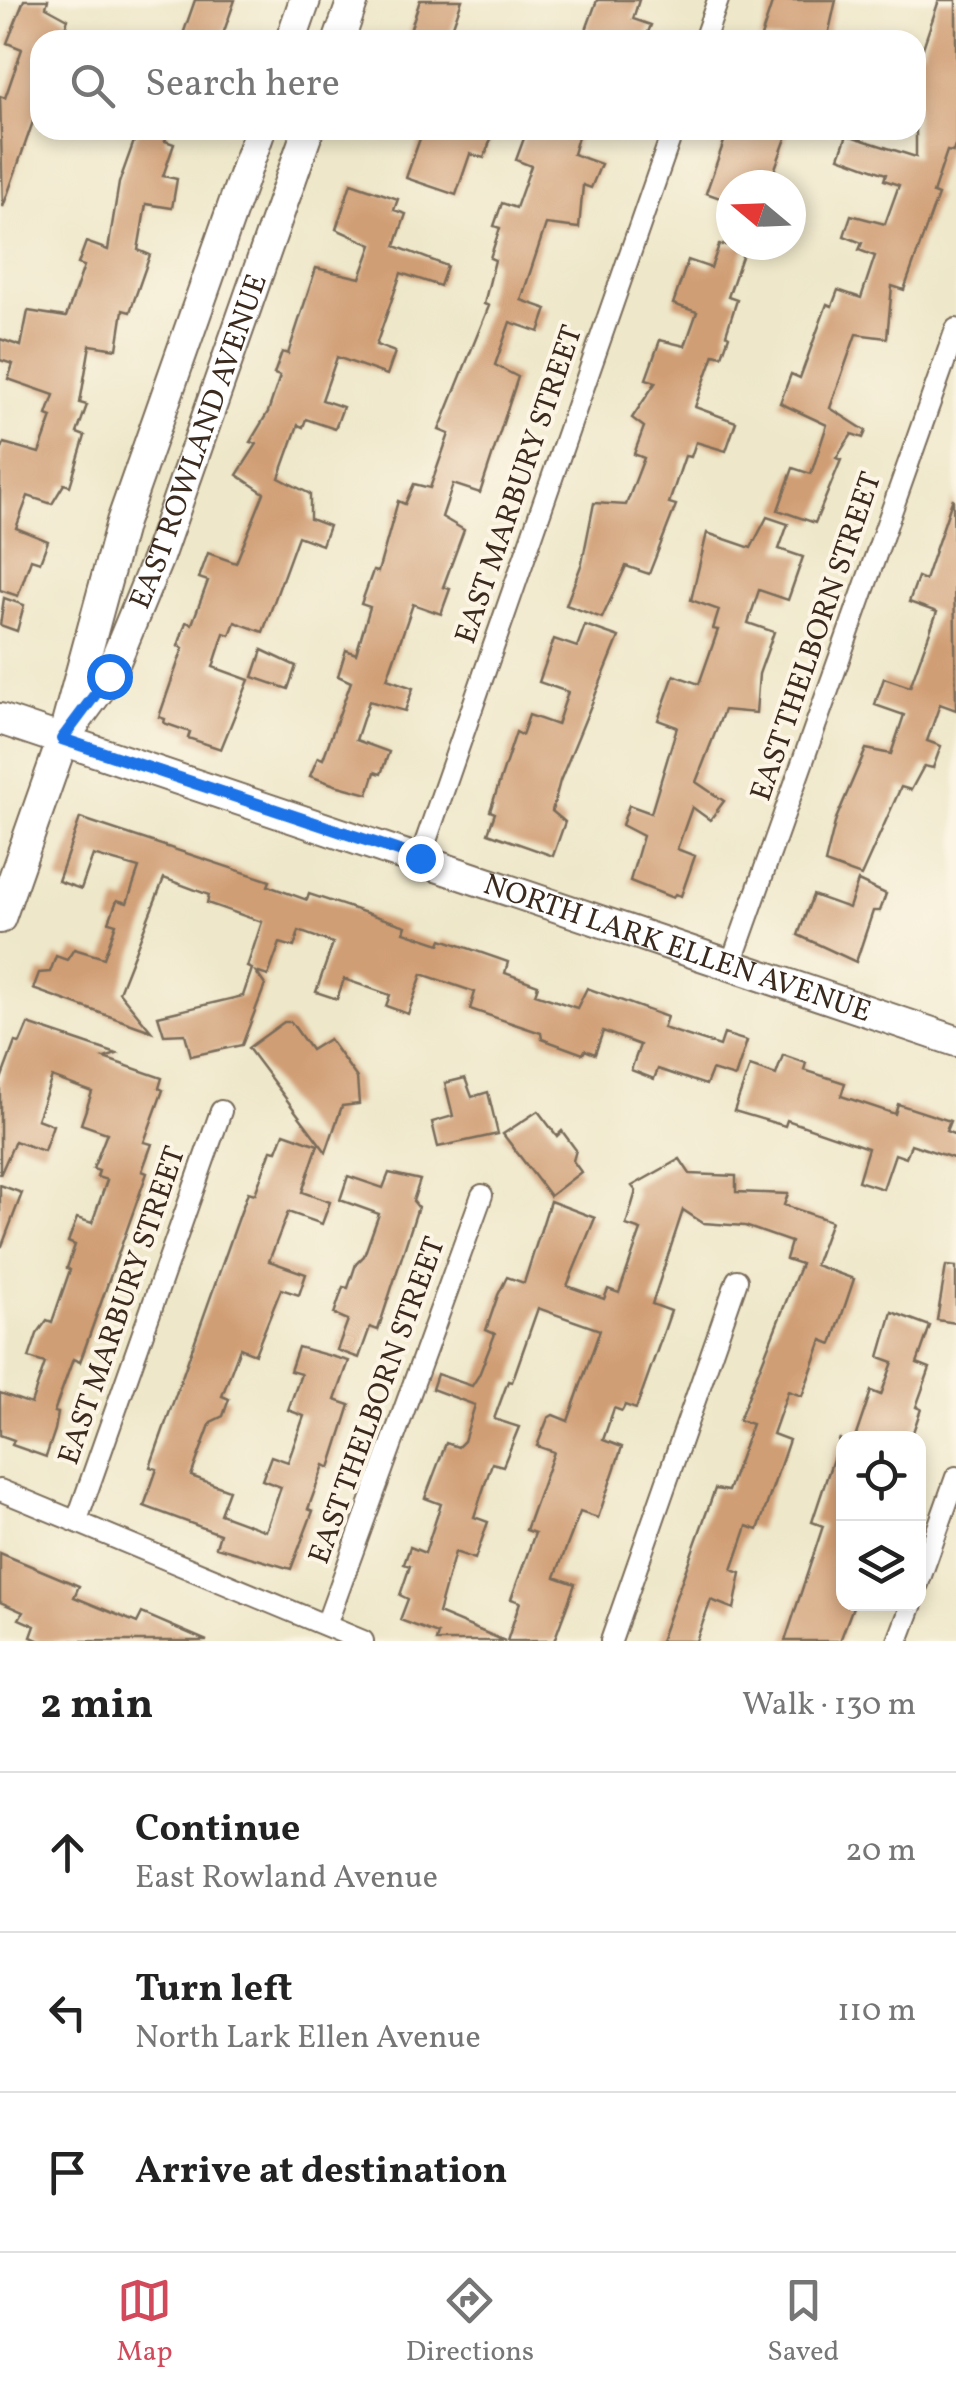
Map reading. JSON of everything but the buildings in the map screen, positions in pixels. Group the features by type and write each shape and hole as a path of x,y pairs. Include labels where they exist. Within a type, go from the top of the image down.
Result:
{"street":[{"path":"294,30 305,0"},
{"path":"342,30 353,0"},
{"path":"708,30 718,0"},
{"name":"EAST ROWLAND AVENUE","path":"0,918 62,739 122,522 256,140"},
{"name":"EAST ROWLAND AVENUE","path":"62,739 109,676 157,560 304,140"},
{"name":"EAST MARBURY STREET","path":"420,858 669,140"},
{"name":"EAST THELBORN STREET","path":"731,964 956,329"},
{"name":"NORTH LARK ELLEN AVENUE","path":"0,719 956,1041"},
{"name":"EAST MARBURY STREET","path":"78,1520 221,1110"},
{"name":"EAST THELBORN STREET","path":"326,1625 482,1195"},
{"path":"610,1641 737,1280"},
{"path":"926,1561 956,1477"},
{"path":"0,1490 363,1641"},
{"path":"898,1641 909,1611"}],"route":[{"path":"109,676 62,739 420,858"}]}
